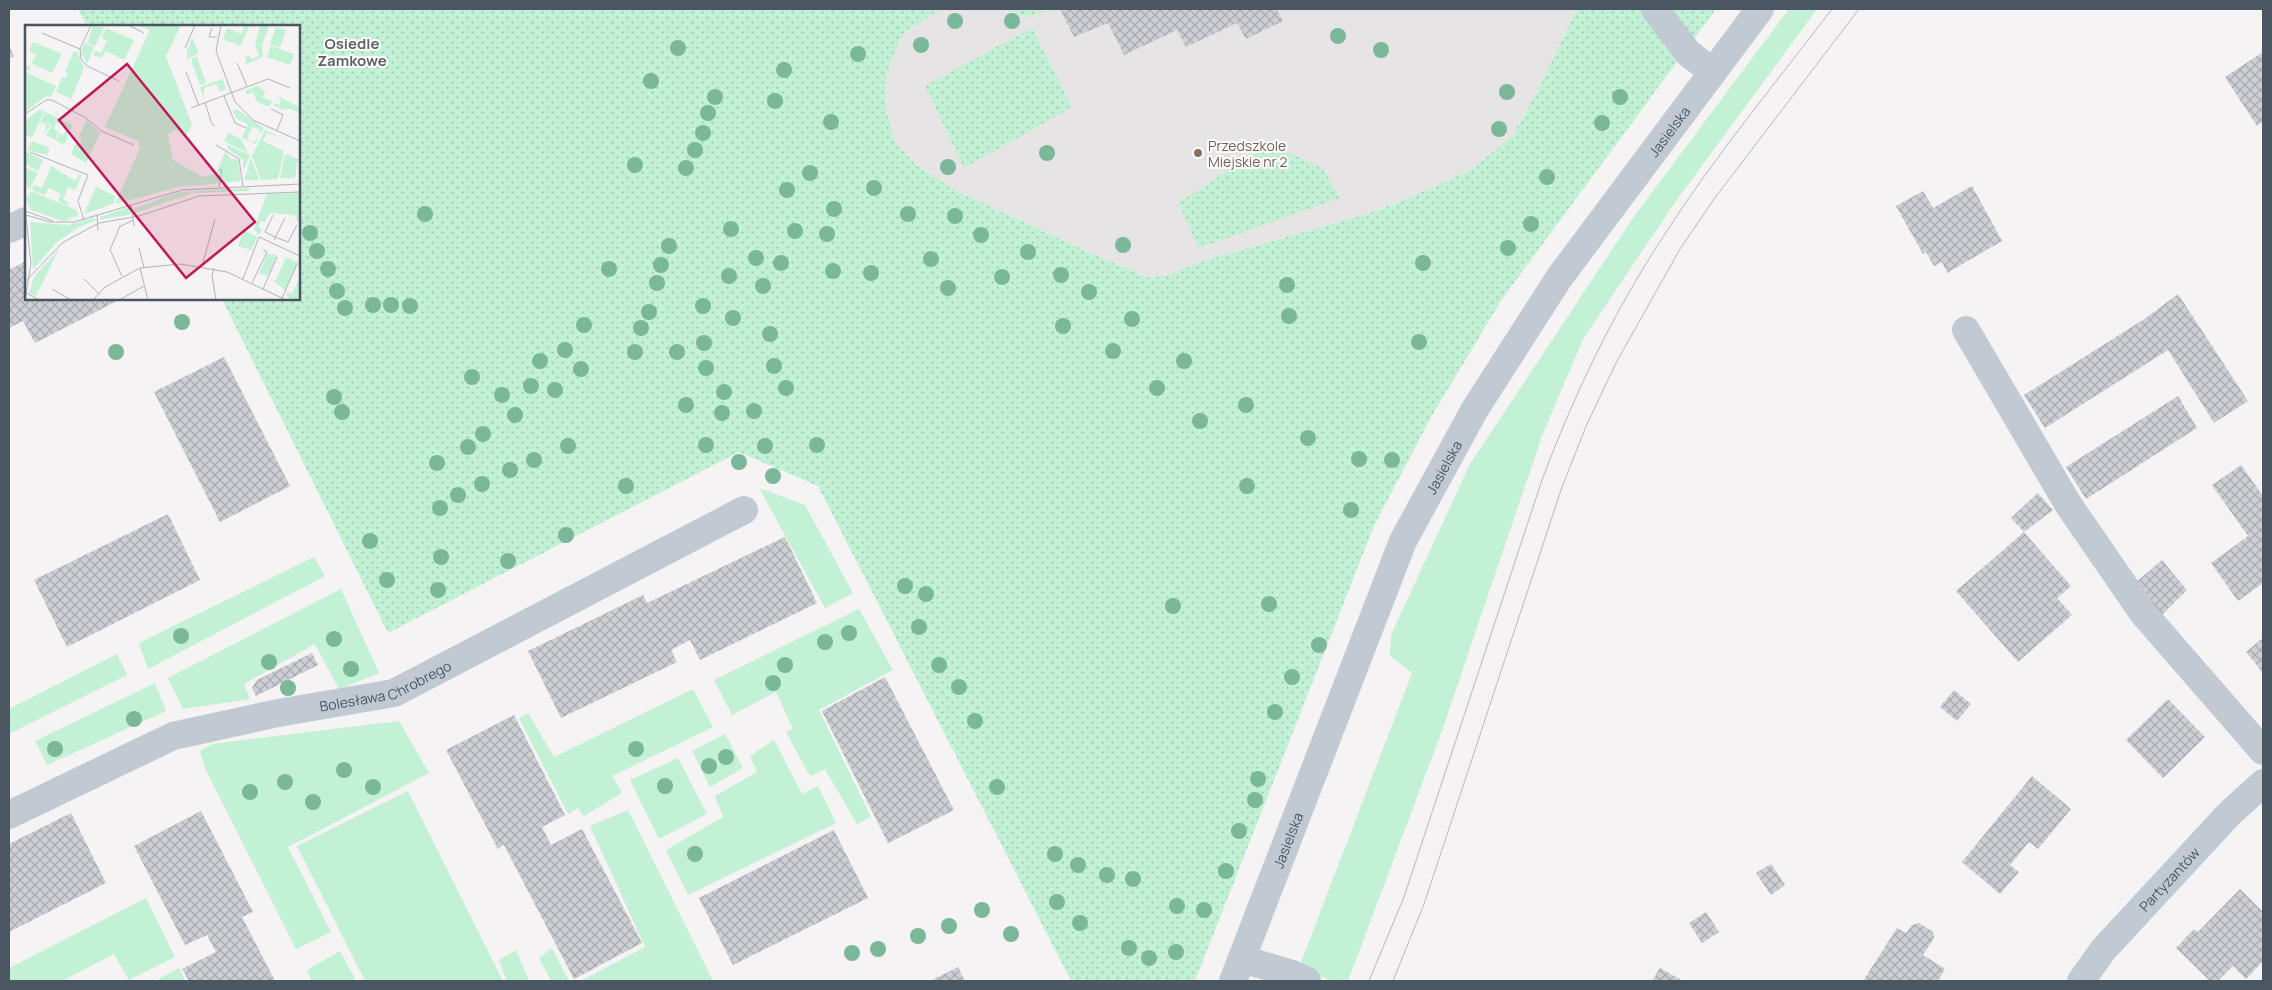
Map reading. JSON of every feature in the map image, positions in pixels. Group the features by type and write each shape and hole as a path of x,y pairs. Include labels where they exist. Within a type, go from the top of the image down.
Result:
{"street":[{"path":"1655,9 1688,54 1714,72"},
{"name":"Jasielska","path":"1238,970 1403,541 1475,409 1559,278 1760,9"},
{"path":"9,229 25,221"},
{"path":"1966,330 2068,504 2143,613 2263,751"},
{"name":"Bolesława Chrobrego","path":"9,815 173,736 278,713 394,693 744,510"},
{"name":"Partyzantów","path":"2080,981 2110,943 2229,814 2263,783"},
{"path":"1238,970 1292,974 1307,981"}],"shaded area":[{"name":"Przedszkole Miejskie nr 2","path":"945,9 1005,9 1028,17 1050,9 1577,9 1513,135 1471,170 1395,204 1360,216 1203,261 1168,275 1150,278 1097,256 953,189 915,164 894,141 886,106 887,72 903,34 937,11"}],"green space":[{"path":"78,9 945,9 937,11 903,34 887,72 886,106 894,141 915,164 953,189 1097,256 1150,278 1168,275 1203,261 1360,216 1395,204 1471,170 1513,135 1577,9 1716,9 1502,299 1430,419 1374,526 1195,981 1071,981 818,486 739,452 388,633 222,300 300,300 300,25 86,25"},
{"path":"1005,9 1044,9 1045,11 1028,17"},
{"path":"1789,9 1817,9 1676,201 1583,339 1542,436 1443,728 1348,981 1335,981 1298,970 1412,673 1390,656 1391,635 1470,464 1635,215"},
{"path":"1032,28 1072,107 964,168 925,86"},
{"path":"1267,145 1290,153 1323,169 1340,198 1199,248 1178,203"},
{"path":"759,488 805,505 853,593 825,608"},
{"path":"314,557 325,576 148,669 139,643"},
{"path":"341,589 379,673 339,689 315,644 244,684 250,699 183,709 168,678"},
{"path":"859,609 893,670 819,710 871,817 857,824 825,769 810,776 786,732 793,729 776,692 732,715 714,680"},
{"path":"117,654 127,675 9,734 9,709"},
{"path":"155,683 166,711 47,765 35,741"},
{"path":"693,689 713,727 612,776 622,793 584,816 578,808 568,814 519,718 528,713 554,757"},
{"path":"399,721 429,773 288,847 331,932 296,949 205,768 200,751 212,744"},
{"path":"725,734 743,768 710,787 692,751"},
{"path":"774,740 802,794 818,786 836,823 688,895 666,850 723,817 715,796 757,772 750,756"},
{"path":"678,758 707,814 659,839 630,780"},
{"path":"408,791 503,981 365,981 297,846"},
{"path":"628,810 713,981 581,981 645,947 590,826"},
{"path":"146,898 175,957 129,980 114,954 62,981 9,981 9,968"},
{"path":"552,948 569,981 551,981 539,958"},
{"path":"516,950 529,981 507,981 499,960"},
{"path":"340,951 356,981 312,981 307,970"},
{"path":"179,968 185,981 155,981"}],"building":[{"path":"1060,9 1277,9 1283,21 1246,39 1237,23 1186,47 1177,30 1124,55 1108,23 1074,37"},
{"path":"9,46 14,56 9,59"},
{"path":"2263,52 2263,121 2257,126 2225,77"},
{"path":"1972,186 2002,241 1947,273 1942,262 1934,266 1926,252 1923,254 1896,206 1923,191 1933,208"},
{"path":"25,262 25,300 119,300 35,343 23,321 9,328 9,270"},
{"path":"2178,294 2248,401 2214,423 2168,350 2045,428 2024,395 2146,318"},
{"path":"224,357 290,486 220,522 154,392"},
{"path":"2178,396 2197,428 2086,499 2066,467"},
{"path":"2241,465 2263,496 2263,583 2238,601 2211,563 2248,536 2212,485"},
{"path":"2038,493 2053,510 2024,532 2011,518"},
{"path":"168,514 200,580 67,647 34,580"},
{"path":"2024,532 2071,586 2057,598 2072,615 2018,662 1956,591"},
{"path":"785,537 817,603 700,660 690,640 671,650 677,662 561,718 528,651 643,595 647,603"},
{"path":"2162,560 2187,590 2161,616 2134,584"},
{"path":"2263,638 2263,673 2246,652"},
{"path":"312,653 318,665 256,696 252,688 257,680"},
{"path":"885,677 954,810 888,843 822,711"},
{"path":"1954,690 1971,704 1957,721 1940,707"},
{"path":"2168,699 2205,737 2163,778 2126,740"},
{"path":"514,715 565,815 542,827 551,845 582,829 642,943 574,979 504,845 498,849 446,750"},
{"path":"2032,776 2071,809 2038,849 2029,842 2010,865 2019,872 2000,894 1962,862"},
{"path":"201,811 253,912 242,917 275,981 189,981 182,969 216,952 207,935 185,945 134,846"},
{"path":"71,813 106,883 9,932 9,844"},
{"path":"834,830 868,898 733,965 699,898"},
{"path":"1771,864 1785,885 1771,895 1756,873"},
{"path":"2240,889 2263,912 2263,961 2246,979 2233,966 2218,981 2210,981 2176,948 2194,929 2198,932"},
{"path":"1706,912 1719,932 1702,943 1689,923"},
{"path":"1919,923 1933,932 1934,938 1923,955 1945,969 1938,981 1863,981 1897,928 1906,933 1912,925"},
{"path":"958,967 965,981 930,981"},
{"path":"1660,968 1683,981 1652,981"}],"tram line":[{"path":"1369,981 1404,897 1542,480 1581,386 1628,295 1683,207 1724,149 1832,9"},
{"path":"1393,981 1424,904 1562,487 1587,424 1617,361 1680,249 1714,199 1859,9"}],"place":[{"name":"Przedszkole Miejskie nr 2","path":"1198,153"}],"district":[{"name":"Osiedle Zamkowe","path":"352,52"}]}
